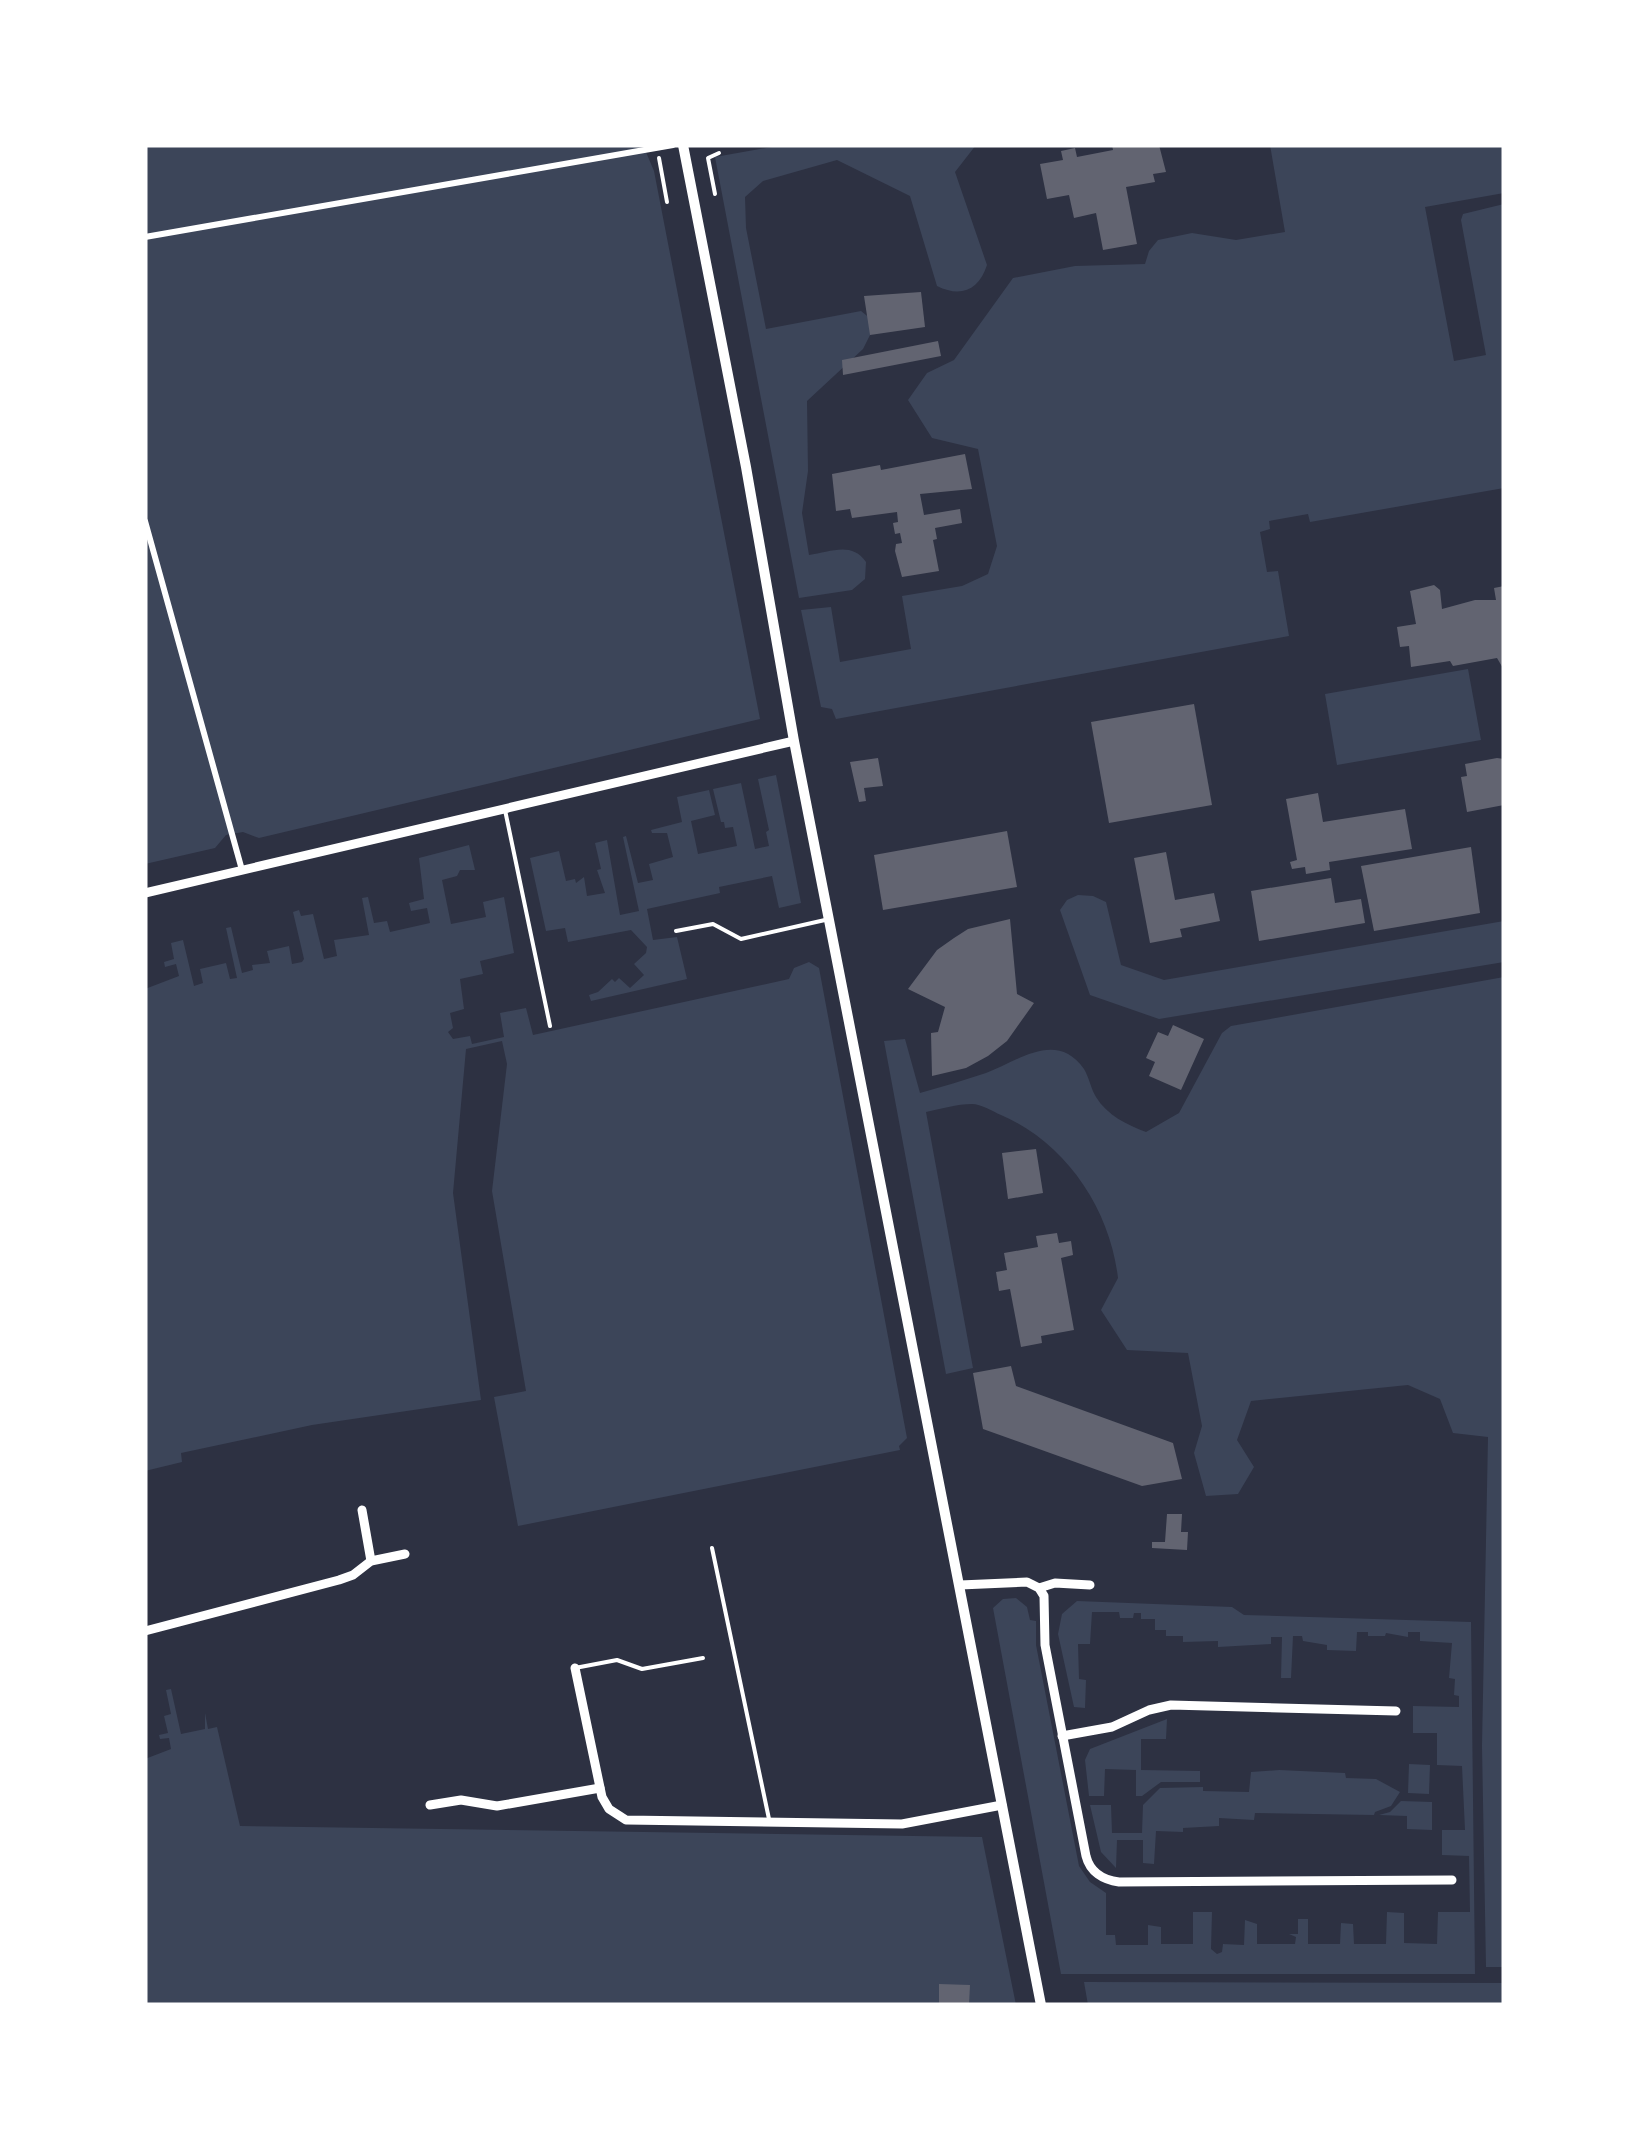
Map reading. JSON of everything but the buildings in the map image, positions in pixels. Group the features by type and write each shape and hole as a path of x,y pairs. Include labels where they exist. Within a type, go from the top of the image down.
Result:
{"street":[{"path":"145,237 673,145"},
{"path":"682,145 746,467 794,742 1041,2005"},
{"path":"145,521 243,871"},
{"path":"145,894 794,742"},
{"path":"362,1510 371,1562"},
{"path":"145,1631 339,1580 371,1562 405,1554"},
{"path":"960,1585 1027,1582 1044,1596 1045,1645 1087,1862 1106,1879 1452,1880"},
{"path":"1039,1588 1090,1584"},
{"path":"575,1668 600,1788 609,1809 630,1822 902,1824 1002,1805"},
{"path":"1062,1736 1112,1727 1171,1705 1396,1711"},
{"path":"430,1805 462,1800 496,1806 600,1788"}],"lane":[{"path":"505,810 550,1026"},
{"path":"676,931 713,924 741,939 829,919"},
{"path":"712,1548 770,1824"},
{"path":"575,1668 617,1660 642,1668 702,1658"}],"path":[{"path":"657,147 667,202"},
{"path":"714,194 708,158 718,153"}],"shaded area":[{"path":"145,145 643,145 654,171 760,719 259,838 243,832 226,835 215,848 145,864"},
{"path":"783,145 976,145 955,172 987,265 979,281 968,289 954,291 937,286 910,196 837,160 763,181 745,197 746,228 766,329 861,311 876,323 863,349 807,401 808,471 802,513 809,555 854,552 866,562 865,579 852,590 799,598 715,157"},
{"path":"1270,145 1504,145 1504,193 1425,207 1454,361 1486,355 1461,220 1463,214 1504,204 1504,488 1310,522 1308,514 1269,521 1270,529 1260,532 1267,572 1278,571 1289,636 836,719 832,709 821,707 801,610 831,607 840,662 911,649 902,596 962,586 988,574 997,546 978,449 932,438 908,400 927,373 954,360 1013,278 1075,266 1145,264 1158,240 1192,233 1236,240 1285,232"},
{"path":"1468,669 1481,740 1337,765 1325,694"},
{"path":"776,775 801,903 779,908 772,876 719,887 720,893 647,909 653,940 677,937 687,979 591,1001 589,995 612,979 615,982 619,978 630,988 644,975 634,964 647,947 631,930 568,942 565,928 546,931 530,858 559,851 566,881 575,879 576,883 584,877 587,896 605,893 597,870 601,869 595,843 607,840 620,915 639,911 623,837 626,836 638,883 653,880 649,864 673,857 667,833 651,830 682,822 677,797 709,790 715,815 691,821 698,854 737,846 733,827 725,828 721,822 713,789 741,783 755,849 769,846 758,779"},
{"path":"469,845 475,870 460,870 457,876 442,880 451,924 486,917 483,902 504,897 514,953 480,961 483,974 460,979 464,1009 450,1013 453,1028 448,1032 453,1039 470,1036 472,1044 504,1037 500,1013 526,1008 533,1035 789,979 794,968 809,962 819,968 907,1438 900,1450 518,1526 494,1397 526,1391 492,1191 507,1064 502,1041 466,1049 453,1193 481,1400 312,1425 181,1453 182,1462 145,1471 145,989 179,976 176,964 165,967 164,962 174,959 171,943 183,940 194,986 203,983 200,969 226,963 230,979 237,978 226,928 231,927 242,973 253,970 252,965 270,963 267,951 289,946 292,964 302,962 293,912 299,910 301,916 313,914 324,959 337,956 334,940 369,935 362,898 368,897 374,923 387,921 390,932 430,923 427,908 411,911 409,903 424,899 419,858"},
{"path":"1078,895 1106,902 1121,965 1164,980 1504,921 1504,962 1159,1019 1090,995 1060,910 1067,900"},
{"path":"1504,977 1504,1967 1486,1967 1482,1746 1488,1437 1453,1433 1440,1399 1408,1385 1251,1401 1237,1440 1254,1467 1238,1494 1206,1496 1194,1453 1202,1426 1188,1353 1127,1350 1101,1310 1118,1278 1095,1203 1081,1181 1046,1143 1024,1127 975,1104 926,1112 973,1368 946,1374 884,1041 905,1039 920,1093 986,1073 1036,1052 1061,1051 1084,1069 1094,1094 1106,1109 1146,1132 1179,1113 1222,1033 1231,1026"},
{"path":"1016,1598 1027,1607 1030,1620 1036,1621 1036,1645 1079,1866 1090,1882 1106,1893 1106,1935 1115,1935 1116,1945 1148,1945 1148,1925 1161,1927 1161,1944 1193,1944 1193,1912 1212,1912 1211,1949 1217,1954 1222,1952 1223,1944 1244,1945 1245,1920 1257,1924 1257,1944 1295,1944 1296,1937 1289,1934 1298,1934 1298,1919 1308,1919 1308,1944 1340,1944 1341,1923 1353,1924 1354,1944 1386,1944 1387,1912 1404,1913 1404,1943 1437,1944 1438,1912 1470,1912 1469,1856 1442,1855 1442,1830 1465,1830 1462,1766 1437,1765 1437,1733 1413,1733 1413,1706 1459,1707 1459,1696 1454,1695 1455,1679 1449,1678 1452,1643 1420,1641 1420,1632 1408,1632 1408,1637 1357,1632 1356,1651 1327,1650 1327,1645 1293,1636 1291,1678 1281,1678 1282,1637 1271,1637 1271,1644 1218,1647 1218,1641 1183,1642 1183,1636 1166,1636 1166,1630 1155,1630 1155,1619 1141,1619 1141,1613 1134,1613 1133,1618 1120,1618 1119,1612 1092,1612 1090,1644 1078,1644 1079,1679 1086,1680 1085,1708 1074,1707 1058,1634 1062,1614 1077,1601 1232,1607 1244,1615 1471,1622 1475,1974 1061,1974 993,1608 1003,1599"},
{"path":"171,1689 181,1734 205,1729 205,1713 208,1729 217,1727 240,1826 982,1837 1016,2005 145,2005 145,1759 171,1749 169,1738 160,1739 159,1735 168,1733 164,1716 171,1714 166,1690"},
{"path":"1167,1719 1166,1739 1141,1739 1141,1770 1200,1771 1200,1782 1161,1782 1136,1796 1136,1770 1105,1769 1104,1796 1089,1796 1085,1760 1090,1749"},
{"path":"1409,1764 1430,1765 1429,1794 1408,1793"},
{"path":"1251,1772 1345,1773 1346,1778 1376,1779 1400,1792 1391,1806 1374,1815 1255,1813 1254,1820 1219,1818 1219,1826 1183,1828 1183,1832 1156,1831 1154,1864 1143,1863 1143,1840 1117,1840 1116,1868 1101,1852 1090,1805 1111,1805 1112,1833 1142,1833 1143,1805 1160,1788 1249,1792"},
{"path":"1401,1801 1432,1802 1432,1830 1407,1829 1407,1816 1379,1815 1390,1812"},
{"path":"1084,1982 1504,1983 1504,2005 1088,2005"}]}
